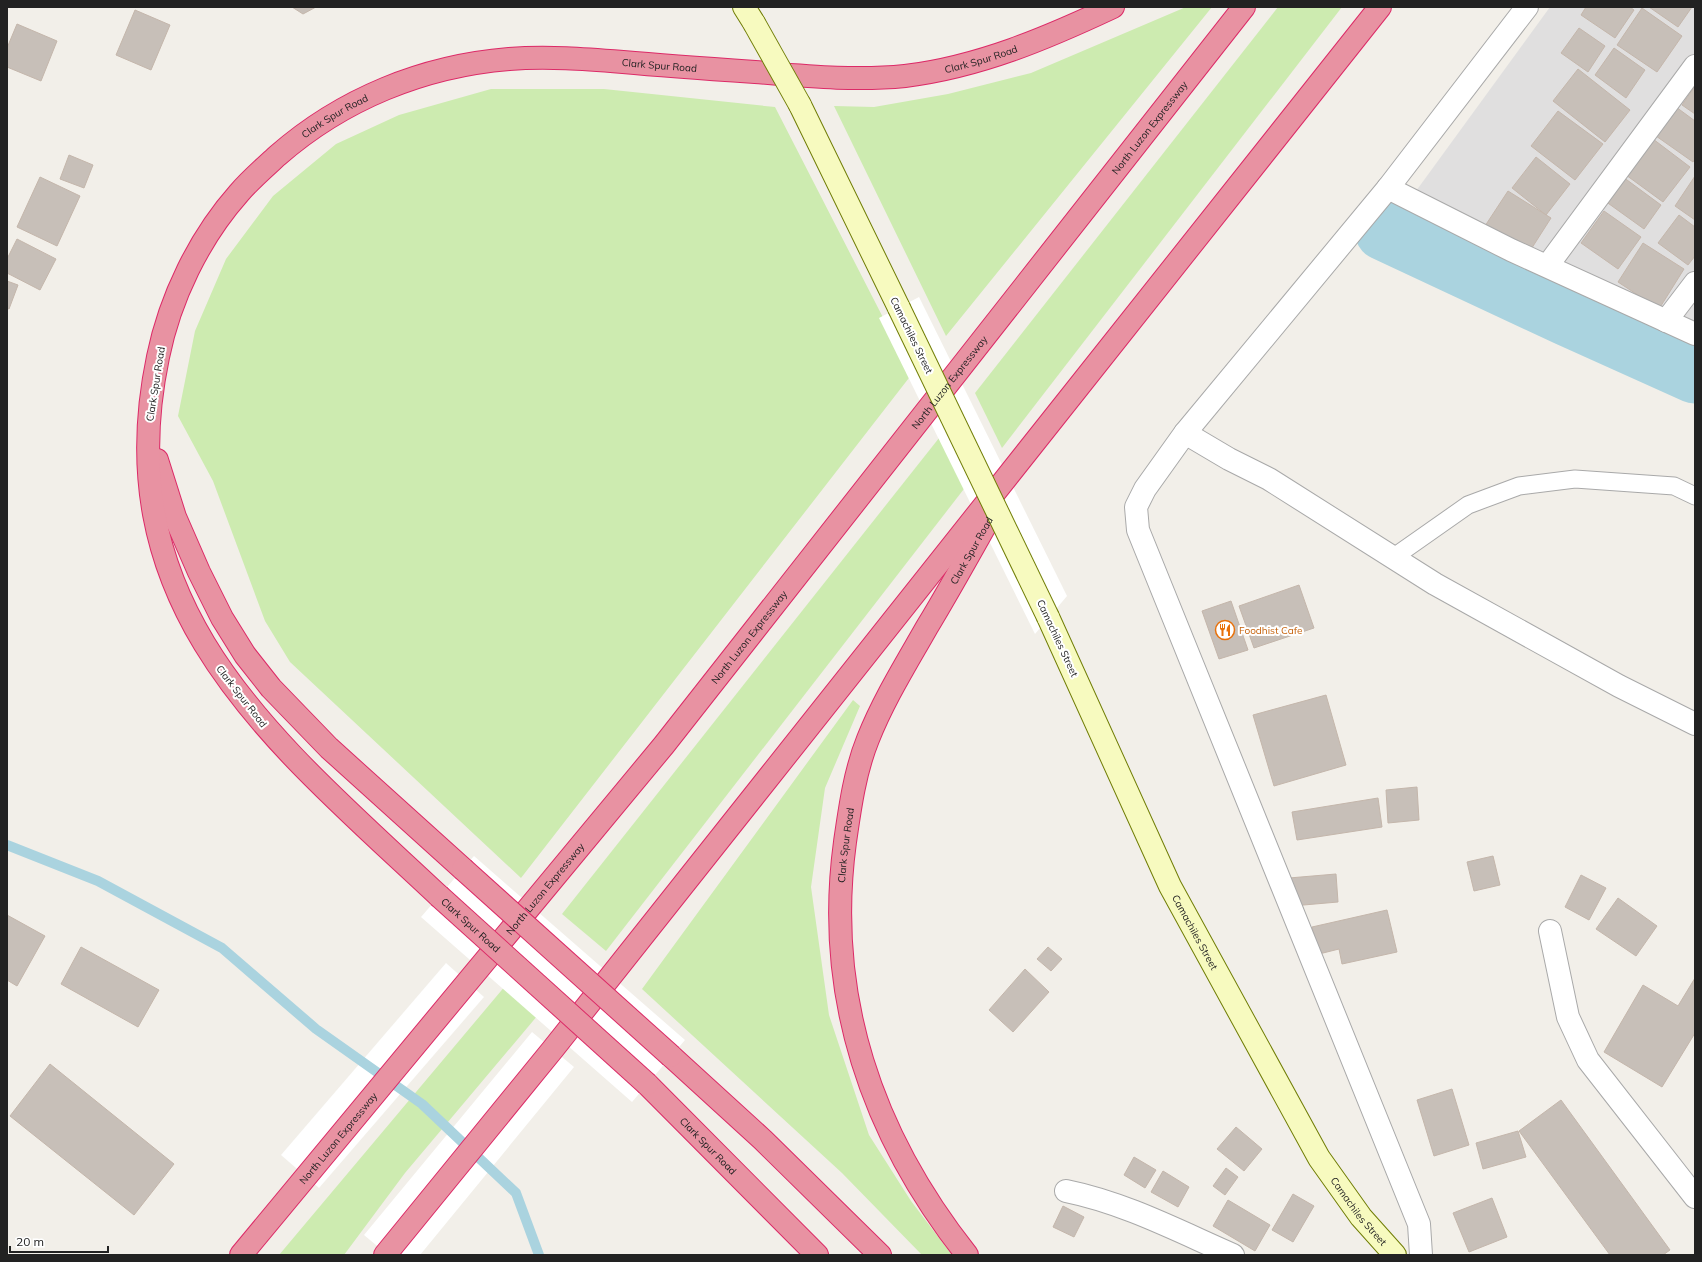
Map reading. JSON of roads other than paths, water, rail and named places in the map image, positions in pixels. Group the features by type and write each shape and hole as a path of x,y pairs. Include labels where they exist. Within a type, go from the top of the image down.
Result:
{"highway":[{"name":"Clark Spur Road","path":"817,1255 647,1084 439,896 325,789 284,747 251,710 225,676 199,636 181,601 167,566 157,529 151,498 147,435 149,404 160,347 181,287 206,237 241,190 295,141 317,124 376,92 412,78 477,62 512,59 556,58 818,77 906,76 981,60 1016,50 1113,7"},
{"name":"North Luzon Expressway","path":"241,1255 305,1175 664,745 1244,7"},
{"path":"385,1254 553,1049 1380,7"},
{"path":"147,435 175,517 199,572 222,618 270,688 313,733 764,1140 880,1255"},
{"name":"Clark Spur Road","path":"967,1255 929,1204 898,1150 873,1094 863,1066 853,1030 842,967 840,933 842,863 854,785 868,739 905,664 1029,449"}],"street":[{"path":"1421,1255 1419,1224 1138,530 1136,507 1145,489 1186,433 1388,188 1527,7"},
{"name":"Camachiles Street","path":"749,15 800,105 899,308 1048,617 1170,886 1320,1158 1362,1217 1395,1255"},
{"path":"1548,265 1695,66"},
{"path":"1388,188 1512,250 1548,265 1695,334"},
{"path":"1666,321 1695,284"},
{"path":"1186,433 1269,479 1435,584 1605,678 1695,724"},
{"path":"1550,931 1568,1017 1588,1060 1695,1198"},
{"path":"1066,1191 1094,1197 1124,1206 1233,1255"}],"lane":[{"path":"1394,557 1468,505 1519,486 1575,479 1674,486 1695,496"}],"waterway":[{"path":"1384,231 1695,374"},
{"path":"7,845 98,881 222,948 316,1029 422,1104 516,1193 539,1255"}],"place":[{"name":"Foodhist Cafe","path":"1225,630"}]}
